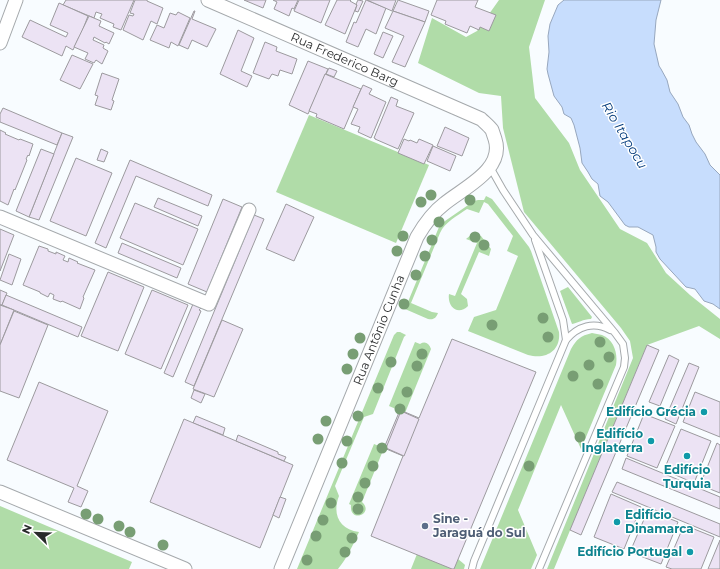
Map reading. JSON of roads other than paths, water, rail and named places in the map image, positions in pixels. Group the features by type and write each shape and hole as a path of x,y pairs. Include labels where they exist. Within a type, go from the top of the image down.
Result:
{"street":[{"path":"0,43 16,0"},
{"name":"Rua Frederico Barg","path":"208,0 481,119 492,130 496,143 496,153 490,167"},
{"name":"Rua Antônio Cunha","path":"281,569 417,237 424,225 444,203 482,175 490,167"},
{"path":"0,217 209,304 249,210"},
{"path":"0,492 185,569"}],"lane":[{"path":"490,167 503,190 533,235 623,344 625,358 624,367 539,569"},
{"path":"533,235 563,320 566,340"},
{"path":"472,569 566,340 579,328 592,325 604,327 615,333"}],"water":[{"name":"Rio Itapocu","path":"564,0 661,0 656,20 654,44 659,66 667,80 670,92 678,104 683,117 689,125 696,142 705,154 710,165 720,175 720,309 713,304 704,301 695,289 686,287 660,259 656,252 653,235 638,227 629,227 625,225 608,202 600,196 598,184 592,179 582,163 574,125 571,118 564,114 562,107 554,96 547,69 550,24 558,5"}],"place":[{"name":"Edifício Grécia","path":"704,412"},
{"name":"Edifício Inglaterra","path":"651,441"},
{"name":"Edifício Turquia","path":"687,456"},
{"name":"Edifício Dinamarca","path":"617,522"},
{"name":"Sine - Jaraguá do Sul","path":"425,526"},
{"name":"Edifício Portugal","path":"690,552"}]}
